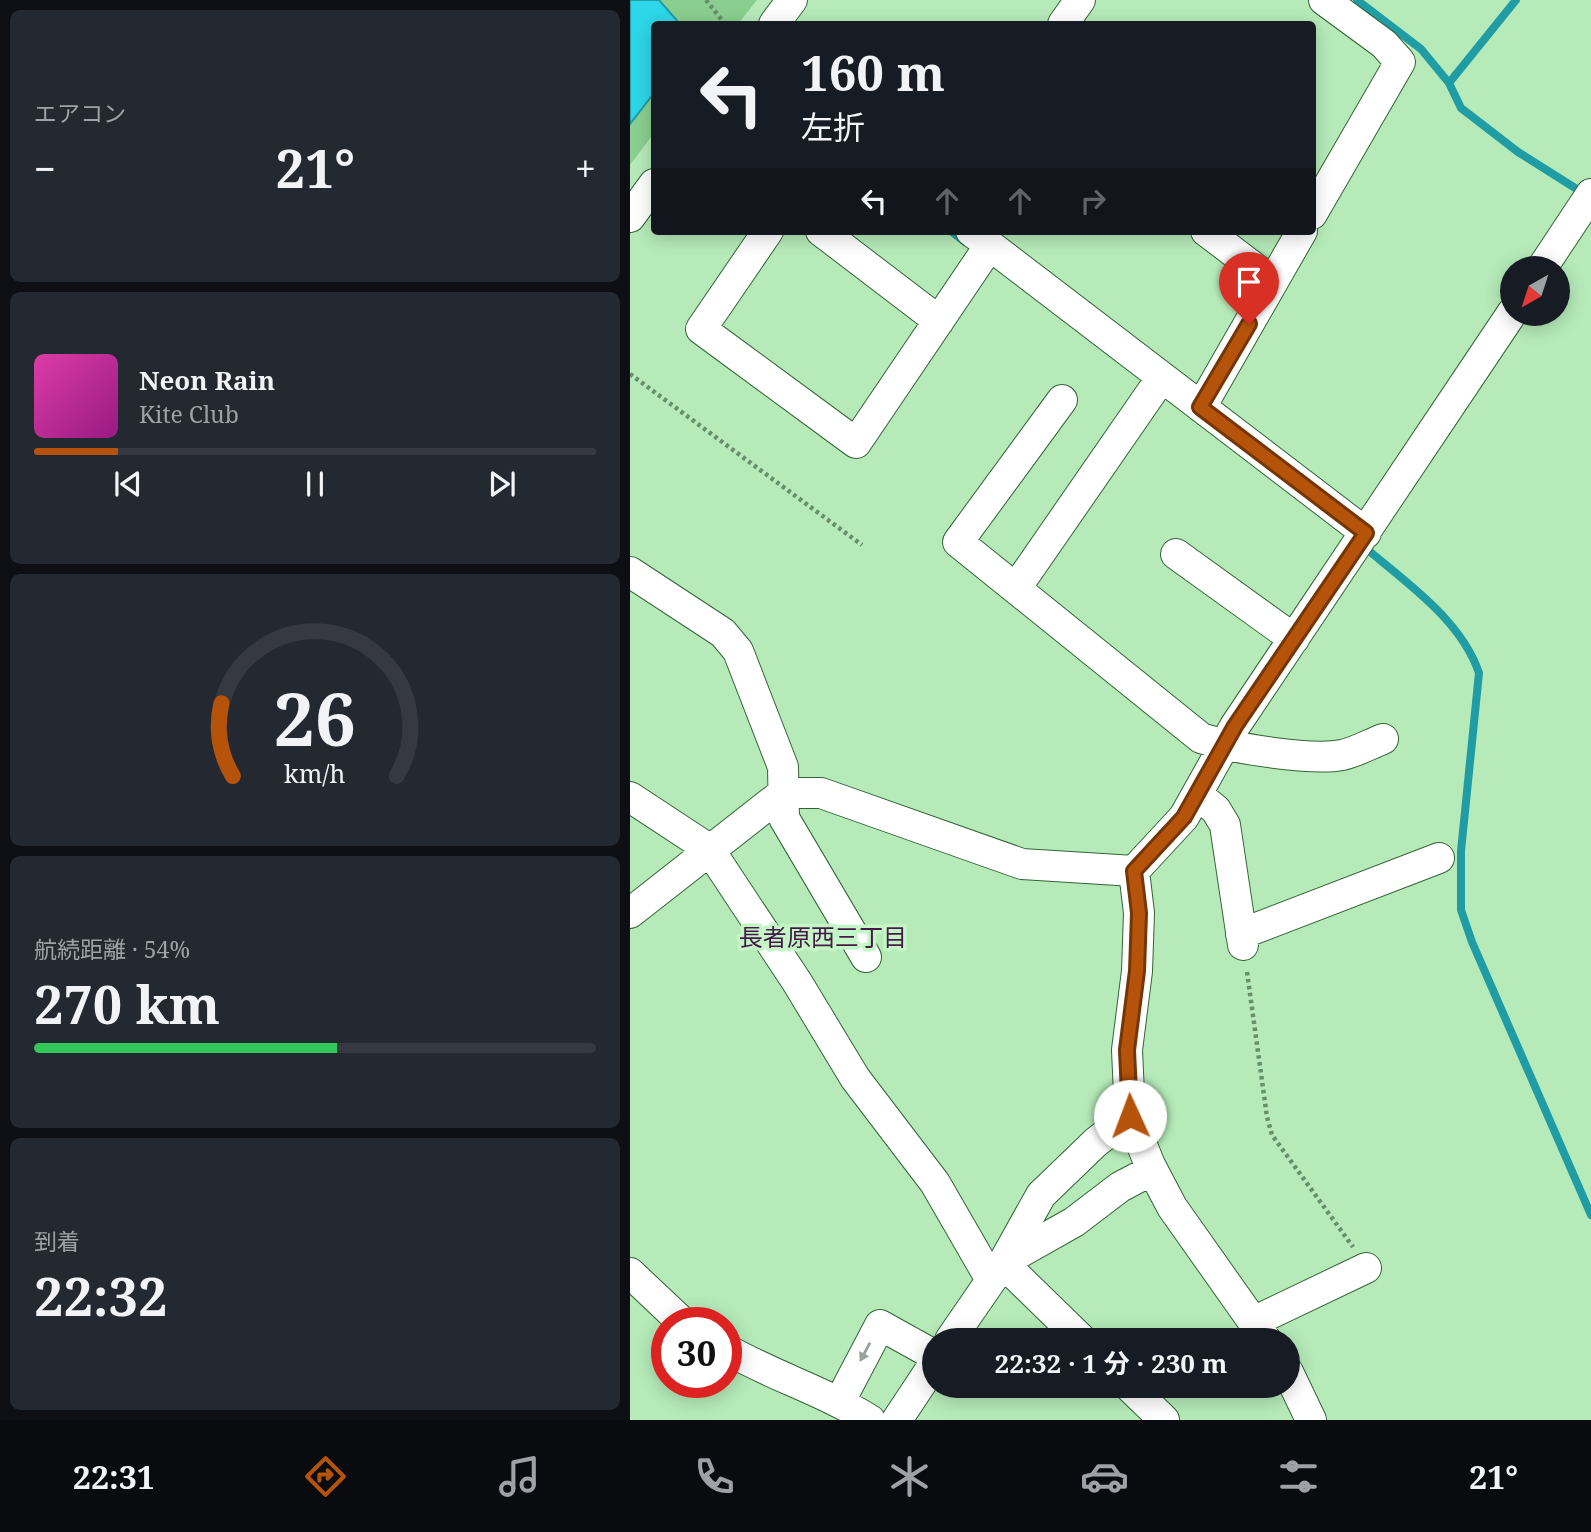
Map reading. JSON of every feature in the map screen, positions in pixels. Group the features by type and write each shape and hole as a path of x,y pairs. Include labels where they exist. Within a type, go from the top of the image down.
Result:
{"street":[{"path":"776,21 792,0"},
{"path":"1065,21 1080,0"},
{"path":"1316,207 1401,62 1384,44 1324,0"},
{"path":"630,217 651,188"},
{"path":"1550,256 1591,194"},
{"path":"765,235 701,329 856,443 939,321 981,238 1366,533"},
{"path":"826,235 939,321"},
{"path":"1211,235 1273,282"},
{"path":"1200,407 1301,235"},
{"path":"1257,1328 1172,1207 1152,1170 1130,1116 1127,1050 1137,971 1139,913 1134,871 1184,817 1224,745 1503,326"},
{"path":"1016,588 1162,377"},
{"path":"1062,400 958,541 1201,738 1224,745 1325,756 1343,755 1383,739"},
{"path":"1176,554 1294,639"},
{"path":"630,572 723,633 738,651 783,768 784,818 866,957"},
{"path":"630,913 783,793 821,793 1022,864 1134,871"},
{"path":"1197,794 1216,810 1225,825 1242,940 1439,858"},
{"path":"630,797 709,849 797,982 855,1078 935,1182 997,1271 1067,1328"},
{"path":"958,1328 997,1271 1041,1195 1096,1142 1130,1116"},
{"path":"997,1271 1074,1222 1120,1187 1152,1170"},
{"path":"1264,1328 1366,1268"},
{"path":"630,1273 666,1307"},
{"path":"840,1401 880,1325 922,1348"},
{"path":"742,1358 840,1401 870,1420"},
{"path":"897,1420 922,1382"},
{"path":"1300,1397 1311,1420"},
{"path":"1141,1398 1164,1420"}],"path":[{"path":"706,0 723,21"},
{"path":"630,374 862,545"},
{"path":"1242,940 1267,1117 1272,1135 1366,1268"}],"green space":[{"path":"630,0 757,0 740,21 651,21 651,137 630,165"}],"water":[{"path":"630,0 659,0 677,21 651,21 651,97 630,124"}],"waterway":[{"path":"1357,0 1421,49 1449,83 1461,108 1518,152 1583,193"},
{"path":"1449,83 1516,0"},
{"path":"956,235 965,242"},
{"path":"1362,545 1413,587 1445,618 1471,653 1479,673 1461,851 1461,910 1472,942 1591,1215"}],"district":[{"name":"長者原西三丁目","path":"823,938"}],"route":[{"path":"1130,1116 1127,1050 1137,971 1139,913 1134,871 1184,817 1235,726 1366,533 1200,407 1249,324"}]}
